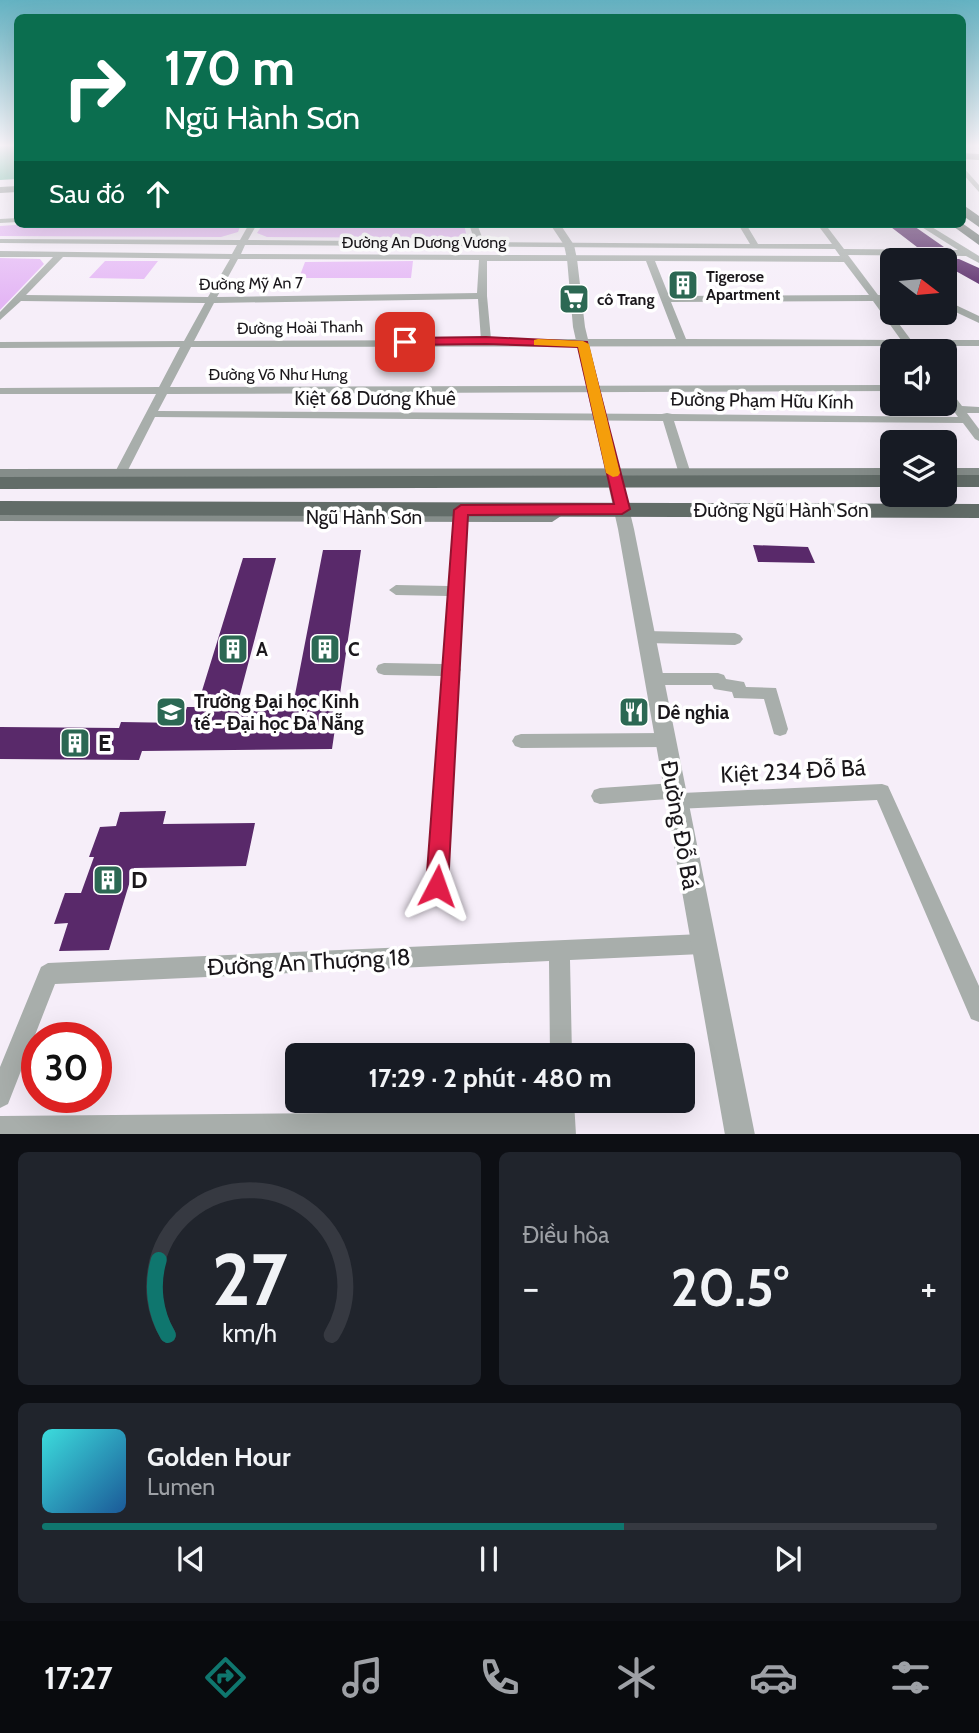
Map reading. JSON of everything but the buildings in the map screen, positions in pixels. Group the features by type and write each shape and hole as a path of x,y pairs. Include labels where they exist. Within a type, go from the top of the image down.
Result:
{"highway":[{"name":"Ngũ Hành Sơn","path":"0,483 118,478 880,481"},
{"path":"957,481 979,481"},
{"name":"Ngũ Hành Sơn","path":"0,508 99,512 461,514 583,509"},
{"name":"Đường Ngũ Hành Sơn","path":"583,509 623,512 979,511"}],"main road":[{"path":"961,228 979,241"},
{"name":"Ngũ Hành Sơn","path":"614,478 685,474 880,473"},
{"path":"957,473 979,473"},
{"name":"Ngũ Hành Sơn","path":"0,474 118,478"},
{"name":"Ngũ Hành Sơn","path":"0,515 99,512"},
{"name":"Ngũ Hành Sơn","path":"461,514 623,512 979,518"}],"street":[{"path":"118,478 187,344 251,228"},
{"path":"474,228 480,243"},
{"path":"557,228 571,252"},
{"path":"744,228 755,246"},
{"path":"824,228 906,339"},
{"path":"927,228 979,260"},
{"name":"Đường An Dương Vương","path":"0,241 480,243 650,260 842,253"},
{"name":"Đường An Dương Vương","path":"0,254 482,256 755,246 842,253"},
{"name":"Đường Đỗ Bá","path":"571,252 583,344 623,512 740,1134"},
{"path":"842,253 968,253"},
{"path":"0,317 60,254"},
{"path":"482,256 486,341"},
{"path":"650,260 682,342"},
{"name":"Đường Mỹ An 7","path":"19,298 212,300 482,296"},
{"path":"666,299 880,298"},
{"path":"957,309 979,320"},
{"name":"Đường Hoài Thanh","path":"0,345 486,341 583,344 880,342"},
{"name":"Đường Hoài Thanh","path":"957,342 979,342"},
{"name":"Đường Võ Như Hưng","path":"0,391 880,388"},
{"path":"958,409 979,410"},
{"path":"958,409 979,437"},
{"name":"Kiệt 68 Dương Khuê","path":"152,414 599,416"},
{"name":"Đường Phạm Hữu Kính","path":"599,416 966,421"},
{"path":"667,416 685,474"},
{"path":"437,886 461,514"},
{"path":"396,590 457,591"},
{"path":"646,637 735,639"},
{"path":"384,669 453,670"},
{"path":"653,679 718,679 720,685 738,686 740,693 770,693 780,729"},
{"path":"521,741 664,740"},
{"name":"Kiệt 234 Đỗ Bá","path":"675,796 882,792 979,1011"},
{"path":"600,796 675,796"},
{"name":"Đường An Thượng 18","path":"0,1096 48,974 702,944"},
{"path":"559,950 562,1043"},
{"path":"0,1128 563,1119"}],"shaded area":[{"path":"0,226 240,228 238,232 221,237 0,236"},
{"path":"260,228 465,228 467,238 267,237 257,233"},
{"path":"0,258 40,259 44,264 0,310"},
{"path":"105,261 158,261 144,279 89,278"},
{"path":"413,261 411,278 299,278 305,262"}],"slow traffic":[{"path":"538,343 583,344 613,473"}],"place":[{"name":"Tigerose Apartment","path":"683,285"},
{"name":"cô Trang","path":"574,299"},
{"name":"A","path":"233,649"},
{"name":"C","path":"325,649"},
{"name":"Trường Đại học Kinh tế - Đại học Đà Nẵng","path":"171,712"},
{"name":"Dê nghia","path":"634,712"},
{"name":"E","path":"75,743"},
{"name":"D","path":"108,880"}],"route":[{"path":"405,342 583,344 622,509 461,510 453,670 437,886"}]}
